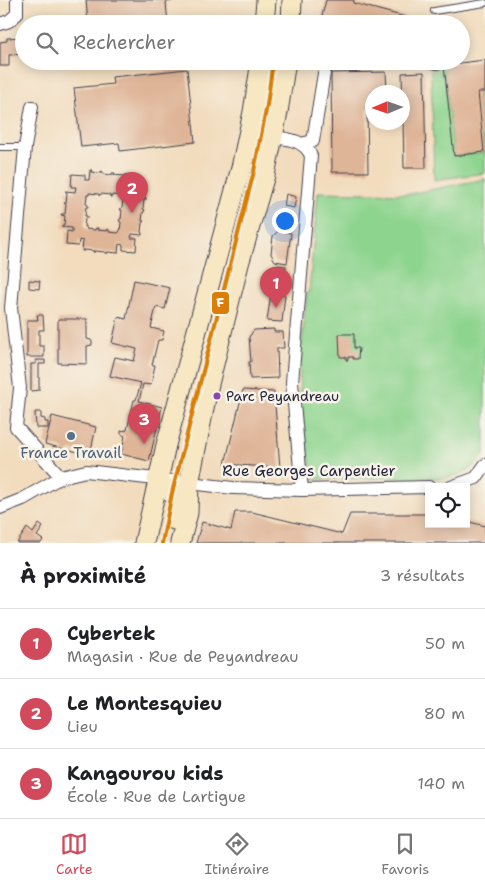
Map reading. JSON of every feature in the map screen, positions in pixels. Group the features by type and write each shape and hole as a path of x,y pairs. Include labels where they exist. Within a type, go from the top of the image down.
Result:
{"main road":[{"path":"265,15 266,0"},
{"path":"290,15 291,0"},
{"path":"144,543 154,505 157,480 243,161 260,70"},
{"path":"180,543 188,513 189,484 210,380 239,264 264,182 274,137 285,70"},
{"path":"189,484 173,467 192,388 190,358"},
{"path":"157,480 176,497 176,510 168,543"}],"street":[{"path":"16,15 18,0"},
{"path":"0,24 9,21 15,16"},
{"path":"301,144 313,141 325,70"},
{"path":"32,107 25,148 11,308 20,388 16,427 61,477"},
{"path":"274,137 288,139 301,144 309,150 311,156 292,382 302,490"},
{"path":"462,483 476,478 485,465"},
{"name":"Rue Georges Carpentier","path":"0,508 23,499 61,477 86,471 233,488 302,490 425,487"}],"lane":[{"path":"434,10 485,3"},
{"path":"0,148 25,148"}],"green space":[{"path":"431,70 445,70 454,156 484,152 478,92 485,92 485,173 434,180"},
{"path":"485,179 485,452 472,467 456,475 443,478 313,479 302,420 300,372 318,192 409,194"}],"building":[{"path":"86,0 172,0 166,2 167,15 87,15"},
{"path":"326,0 354,0 353,3 398,15 322,15"},
{"path":"15,37 15,55 9,55 9,66 0,66 0,42 7,41 7,38"},
{"path":"485,60 485,92 478,92 484,152 454,156 445,70 470,70 470,62"},
{"path":"187,70 195,142 120,151 119,143 81,147 74,88 113,84 112,77"},
{"path":"386,72 387,85 365,85 365,130 367,130 368,172 332,172 331,73"},
{"path":"424,72 426,168 404,168 403,130 410,130 410,85 402,85 402,73"},
{"path":"90,170 92,170 91,172 101,173 101,171 103,174 112,175 112,173 115,173 114,175 124,176 126,174 125,185 129,185 129,179 143,181 141,194 136,193 135,197 146,198 143,209 145,210 143,212 142,235 132,234 131,238 137,238 136,251 123,250 123,245 119,244 118,253 107,252 107,254 105,252 82,251 83,241 79,240 78,246 66,245 67,231 72,232 72,228 62,227 65,216 61,214 65,214 66,204 64,203 66,203 67,193 65,191 75,192 76,187 71,187 72,174 85,175 85,180 89,180","holes":["89,193 99,194 99,196 101,194 110,195 110,197 112,195 122,196 123,198 120,210 122,210 119,221 121,222 120,231 118,233 109,232 107,229 107,231 97,230 98,228 95,230 84,227 85,218 87,218 85,216 86,207 88,207 86,204 87,195"]},
{"path":"286,194 296,197 294,208 284,206"},
{"path":"278,231 291,233 287,263 275,261 271,254 273,236"},
{"path":"274,265 286,266 284,287 272,285"},
{"path":"29,280 40,281 39,289 29,288"},
{"path":"134,280 170,288 165,309 156,307 151,328 164,331 162,340 158,340 152,365 155,365 151,385 143,384 139,401 162,407 149,461 121,454 125,436 121,434 121,431 127,430 134,400 136,400 141,383 110,376 115,357 134,361 137,349 112,343 118,317 126,319"},
{"path":"271,293 285,295 282,322 267,321"},
{"path":"37,315 43,315 44,330 39,330 39,346 44,346 44,357 27,357 27,320 38,320"},
{"path":"58,319 87,319 87,339 91,340 92,345 87,346 87,364 58,363"},
{"path":"274,329 274,332 283,332 284,348 277,348 278,378 250,379 249,337 254,330"},
{"path":"339,334 354,334 354,348 359,348 358,359 348,357 348,360 346,360 346,357 340,357"},
{"path":"36,360 45,360 45,364 39,364 39,390 31,391 31,364 36,364"},
{"path":"243,390 274,392 280,468 225,464"},
{"path":"35,412 41,412 41,418 48,422 48,428 36,428"},
{"name":"France Travail","path":"52,416 96,427 90,455 70,450 65,454 63,452 64,449 45,444"},
{"path":"235,512 252,512 342,534 350,514 425,514 425,528 470,528 470,522 485,526 485,543 196,543 202,522 231,530"},
{"path":"39,524 43,527 37,536 43,540 41,543 17,543 27,528 33,533"}],"transit line":[{"name":"F","path":"162,543 172,493 254,171 272,70"}],"place":[{"name":"Le Montesquieu","path":"132,213"},
{"name":"Cybertek","path":"276,308"},
{"name":"Parc Peyandreau","path":"217,396"},
{"name":"France Travail","path":"71,436"},
{"name":"Kangourou kids","path":"144,444"}]}
